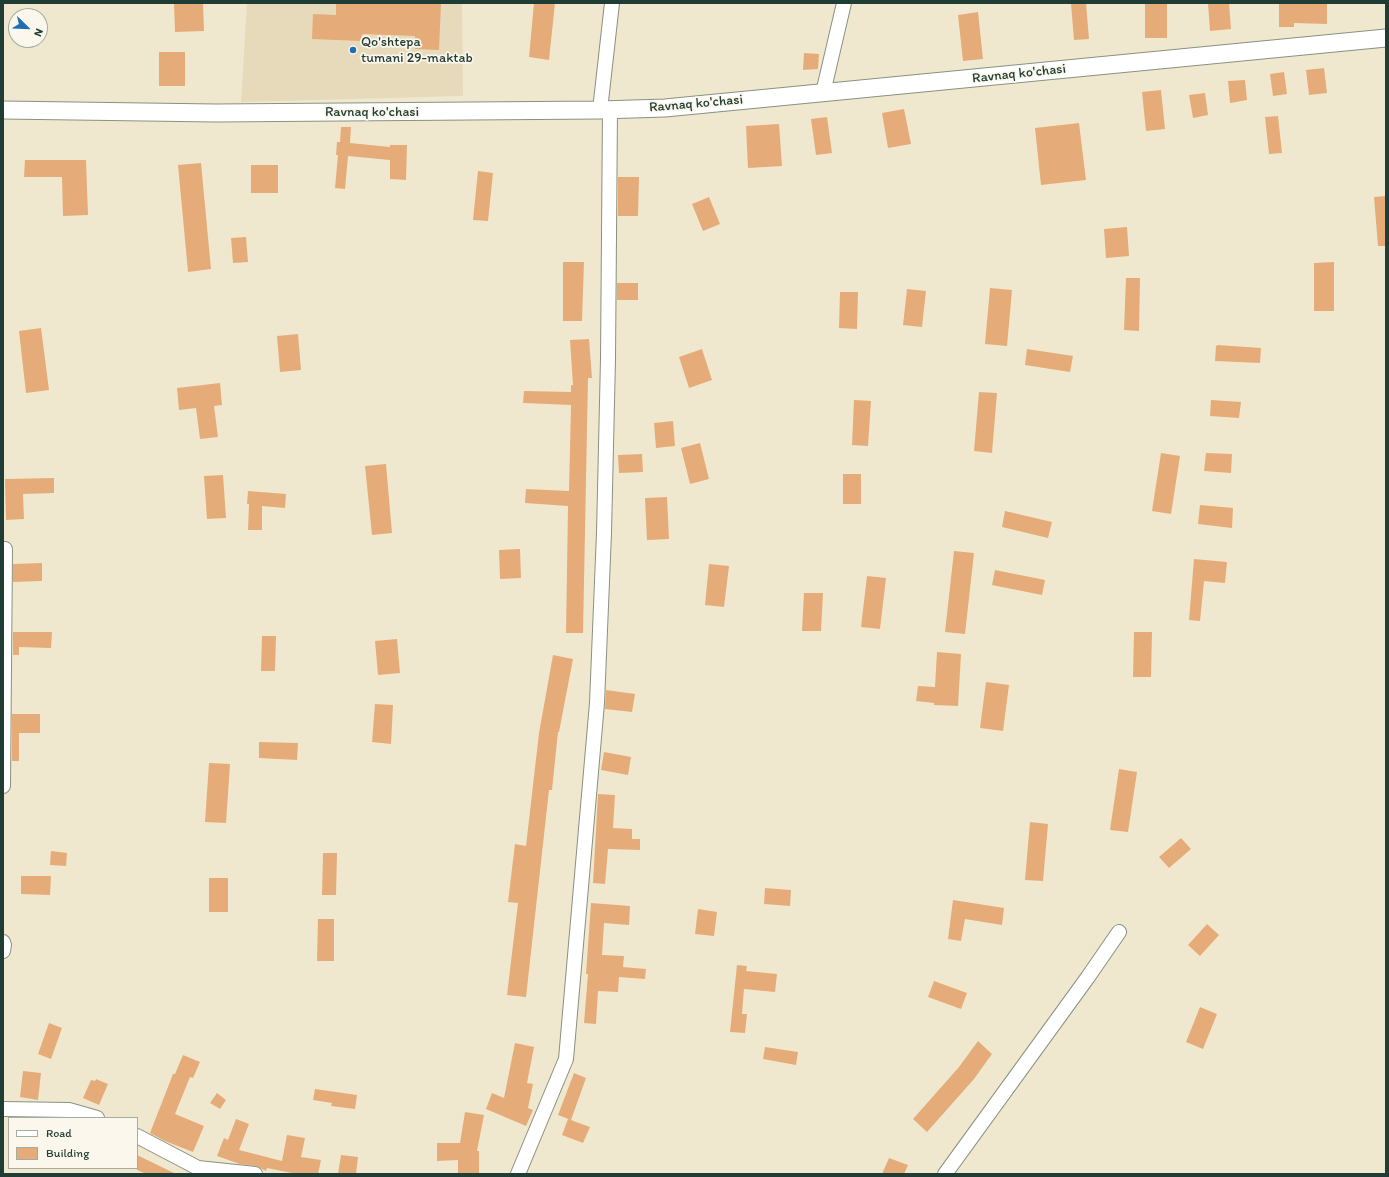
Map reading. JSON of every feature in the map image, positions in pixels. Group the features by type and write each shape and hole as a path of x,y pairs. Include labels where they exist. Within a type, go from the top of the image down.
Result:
{"street":[{"path":"518,1174 566,1059 597,703 604,525 608,359 605,110 612,3"},
{"path":"823,93 844,3"},
{"name":"Ravnaq ko'chasi","path":"3,110 216,113 605,110 665,108 1386,38"},
{"path":"3,786 5,549"},
{"path":"945,1174 1119,932"},
{"path":"3,942 3,951"},
{"path":"3,1109 69,1110 94,1117"},
{"path":"138,1137 198,1168 255,1174"}],"shaded area":[{"name":"Qo'shtepa tumani 29-maktab","path":"247,3 462,3 463,96 241,102"}],"building":[{"path":"174,3 203,3 204,31 175,32"},
{"path":"336,3 441,3 439,50 415,49 415,36 362,34 361,41 312,39 313,14 336,15"},
{"path":"534,3 555,3 549,60 529,57"},
{"path":"1086,3 1089,39 1074,40 1071,4"},
{"path":"1145,3 1167,3 1167,38 1145,38"},
{"path":"1208,3 1229,3 1231,29 1210,31"},
{"path":"1279,3 1327,3 1327,24 1294,23 1294,27 1279,27"},
{"path":"978,12 983,59 963,61 958,15"},
{"path":"159,52 185,52 185,86 159,86"},
{"path":"804,53 819,54 818,69 803,70"},
{"path":"1324,68 1327,93 1309,95 1306,70"},
{"path":"1284,72 1287,94 1273,96 1270,74"},
{"path":"1245,80 1247,100 1230,103 1228,81"},
{"path":"1161,90 1165,129 1146,131 1142,92"},
{"path":"1205,93 1208,115 1193,118 1189,95"},
{"path":"904,109 911,144 888,148 882,113"},
{"path":"1278,116 1282,153 1269,154 1265,117"},
{"path":"827,117 832,153 816,155 811,119"},
{"path":"1079,123 1086,180 1041,185 1035,128"},
{"path":"779,124 782,166 748,168 746,126"},
{"path":"341,127 351,127 350,143 390,147 390,145 407,145 406,180 390,179 390,160 348,156 345,189 335,188 338,155 336,155 337,142 340,142"},
{"path":"25,160 86,160 88,215 63,216 62,177 24,177"},
{"path":"201,163 211,269 188,272 178,165"},
{"path":"251,165 278,165 278,193 251,193"},
{"path":"478,171 493,173 488,221 473,220"},
{"path":"618,177 639,177 638,216 618,216"},
{"path":"1386,196 1386,246 1378,246 1374,197"},
{"path":"709,197 720,224 703,231 692,204"},
{"path":"1127,227 1129,256 1106,258 1104,229"},
{"path":"246,237 248,262 233,263 231,238"},
{"path":"563,262 584,262 582,321 563,321"},
{"path":"1334,262 1334,311 1314,311 1314,263"},
{"path":"1126,278 1140,278 1139,331 1124,330"},
{"path":"617,283 638,283 638,300 617,300"},
{"path":"990,288 1012,290 1007,346 985,344"},
{"path":"907,289 926,291 922,327 903,325"},
{"path":"840,292 858,292 857,329 839,328"},
{"path":"41,328 49,390 26,393 19,331"},
{"path":"298,334 301,370 280,372 277,336"},
{"path":"589,339 592,378 588,378 583,633 566,633 568,506 525,503 526,489 569,491 571,405 523,403 524,391 571,392 571,385 573,385 570,340"},
{"path":"1216,346 1261,348 1260,363 1215,361"},
{"path":"702,349 712,380 689,388 679,357"},
{"path":"1027,349 1073,356 1070,372 1025,365"},
{"path":"220,383 222,405 214,406 218,437 200,439 196,408 179,410 177,388"},
{"path":"979,392 997,393 992,453 974,451"},
{"path":"854,400 871,401 868,446 852,445"},
{"path":"1211,400 1241,402 1239,418 1210,416"},
{"path":"673,421 675,446 656,448 654,423"},
{"path":"700,443 709,479 690,484 681,448"},
{"path":"1161,453 1180,456 1171,514 1152,511"},
{"path":"1206,453 1232,454 1231,473 1204,471"},
{"path":"642,454 643,472 619,473 618,455"},
{"path":"386,464 392,533 372,535 365,466"},
{"path":"843,474 861,474 861,504 843,504"},
{"path":"223,475 226,518 207,519 204,476"},
{"path":"54,478 54,493 23,494 24,519 6,520 5,479"},
{"path":"248,491 286,494 285,508 262,506 262,530 248,530"},
{"path":"667,497 669,539 647,540 645,498"},
{"path":"1200,505 1233,508 1232,528 1198,524"},
{"path":"1005,511 1052,522 1048,538 1002,527"},
{"path":"520,549 521,578 500,579 499,550"},
{"path":"954,551 974,553 965,634 945,632"},
{"path":"1194,559 1227,562 1225,583 1204,581 1200,621 1189,620"},
{"path":"42,563 42,581 13,582 13,564"},
{"path":"709,564 729,566 724,607 705,605"},
{"path":"995,570 1045,580 1042,595 992,585"},
{"path":"867,576 886,578 880,629 861,627"},
{"path":"804,593 823,593 821,631 802,631"},
{"path":"13,632 52,632 51,648 19,647 19,655 13,655"},
{"path":"1134,632 1152,632 1151,677 1133,677"},
{"path":"262,636 276,636 275,671 261,671"},
{"path":"397,639 400,673 378,675 375,641"},
{"path":"937,652 961,654 958,706 934,705 934,703 916,701 918,686 935,687"},
{"path":"553,655 573,659 558,732 552,790 549,790 526,997 507,995 518,903 508,902 515,844 526,846 539,733"},
{"path":"986,682 1009,685 1003,731 980,728"},
{"path":"606,690 635,694 632,712 605,709"},
{"path":"375,704 393,705 391,744 372,742"},
{"path":"12,714 40,714 40,733 19,733 19,761 12,761"},
{"path":"259,742 298,743 297,760 259,758"},
{"path":"604,752 631,757 628,775 601,770"},
{"path":"209,763 230,764 226,823 205,822"},
{"path":"1119,769 1137,772 1128,832 1110,830"},
{"path":"598,794 615,795 613,828 632,829 632,839 640,839 640,850 608,849 605,884 593,883"},
{"path":"1030,822 1048,824 1043,881 1025,880"},
{"path":"1181,838 1191,849 1169,868 1159,857"},
{"path":"51,851 67,853 66,866 50,865"},
{"path":"323,853 337,853 336,895 322,895"},
{"path":"21,876 51,876 50,895 21,894"},
{"path":"209,878 228,878 228,912 209,912"},
{"path":"765,888 791,890 790,906 764,904"},
{"path":"953,900 1004,908 1002,925 965,919 961,941 948,939"},
{"path":"591,903 630,906 629,925 604,923 602,955 624,956 623,967 646,969 645,979 619,977 618,992 598,991 596,1024 584,1023"},
{"path":"698,909 717,912 714,936 695,934"},
{"path":"318,919 334,919 334,961 317,961"},
{"path":"1207,924 1219,935 1200,956 1188,945"},
{"path":"737,965 747,966 746,971 777,974 775,992 744,989 742,1014 747,1014 745,1033 730,1032"},
{"path":"934,981 967,993 961,1009 928,997"},
{"path":"1200,1007 1217,1014 1203,1049 1186,1042"},
{"path":"49,1023 62,1028 51,1059 38,1054"},
{"path":"978,1041 992,1054 974,1079 927,1132 913,1119 959,1067"},
{"path":"515,1043 534,1047 527,1083 533,1084 528,1108 533,1110 526,1126 486,1109 492,1093 504,1098"},
{"path":"765,1047 798,1052 796,1065 763,1059"},
{"path":"183,1055 200,1062 193,1078 190,1077 175,1114 204,1126 193,1152 165,1141 150,1133 173,1074 175,1074"},
{"path":"23,1071 41,1073 38,1100 20,1097"},
{"path":"574,1073 586,1078 571,1120 558,1115"},
{"path":"96,1079 108,1084 99,1105 83,1098 91,1080 95,1081"},
{"path":"315,1089 357,1095 355,1109 331,1106 332,1103 313,1100"},
{"path":"217,1093 226,1100 220,1109 210,1103"},
{"path":"465,1112 484,1115 477,1151 479,1151 479,1174 458,1174 458,1160 437,1161 437,1143 460,1143"},
{"path":"236,1119 249,1124 239,1150 282,1161 287,1135 305,1138 301,1157 321,1160 318,1174 297,1174 267,1168 266,1171 256,1166 240,1164 217,1156 224,1138 228,1140"},
{"path":"568,1119 590,1127 583,1143 562,1135"},
{"path":"138,1155 176,1174 146,1174 137,1170"},
{"path":"341,1155 358,1157 356,1174 338,1174"},
{"path":"889,1158 908,1165 904,1174 882,1174"}],"place":[{"name":"Qo'shtepa tumani 29-maktab","path":"353,50"}]}
